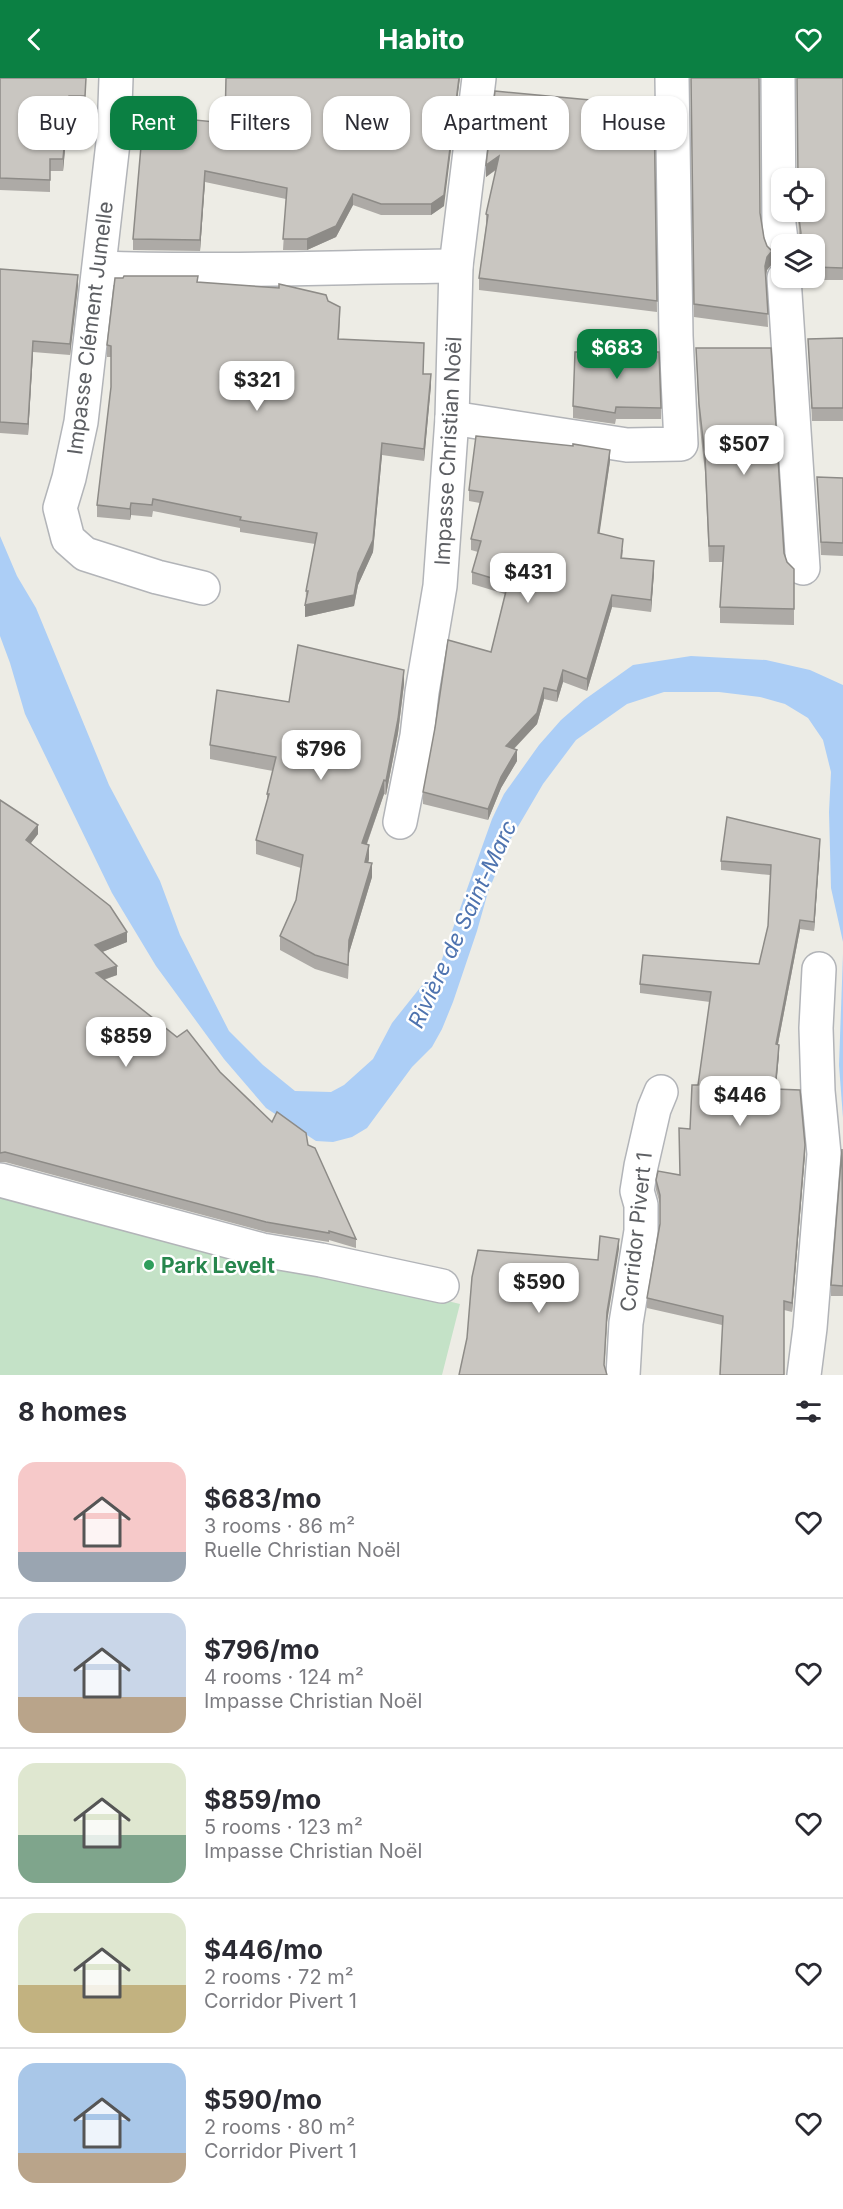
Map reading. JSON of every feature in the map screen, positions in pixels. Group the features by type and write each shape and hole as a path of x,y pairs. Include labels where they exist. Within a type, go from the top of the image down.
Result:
{"street":[{"name":"Impasse Clément Jumelle","path":"116,78 114,134 81,422 60,507 68,539 85,554 157,577 203,588"},
{"name":"Impasse Christian Noël","path":"400,822 417,736 440,586 452,418 456,266 479,78"},
{"path":"452,418 627,445 681,444 676,336 672,78"},
{"path":"778,78 780,234"},
{"path":"100,268 178,271 282,267 456,266"},
{"path":"785,288 803,568"},
{"path":"804,1375 824,1154 818,1091 816,1028 819,969"},
{"name":"Corridor Pivert 1","path":"623,1375 626,1323 641,1231 641,1205 637,1191 654,1109 661,1092"},
{"path":"0,1180 262,1250 321,1260 441,1286"}],"green space":[{"name":"Park Levelt","path":"0,1189 138,1226 460,1304 442,1375 0,1375"}],"water":[{"name":"Rivière de Saint-Marc","path":"0,536 17,576 36,608 109,785 160,881 180,935 229,1031 263,1065 295,1091 331,1092 344,1085 373,1059 392,1023 423,984 436,976 492,819 504,794 539,745 561,720 584,700 633,665 691,656 766,660 810,670 843,685 843,942 831,888 829,812 831,772 823,740 808,718 785,704 760,697 719,692 664,692 627,704 576,740 543,784 509,842 488,892 453,1002 432,1047 412,1067 367,1128 352,1137 333,1142 316,1141 266,1108 224,1059 156,966 112,893 25,714 0,636"},
{"path":"843,954 843,1118 839,1065"}],"building":[{"path":"0,78 86,78 85,96 18,96 18,150 64,150 63,159 50,159 50,180 0,178"},
{"path":"226,78 459,78 457,96 422,96 422,150 450,150 444,195 431,204 381,204 353,194 336,226 307,239 283,239 287,188 205,171 200,240 133,239 141,150 197,150 197,120 209,121 209,150 311,150 311,96 226,96"},
{"path":"691,78 759,78 760,213 764,238 771,250 765,266 768,314 694,304"},
{"path":"797,78 843,78 843,268 825,267 825,234 801,234 799,222 825,222 825,168 798,168"},
{"path":"495,91 548,96 494,96"},
{"path":"569,98 581,99 581,150 655,150 657,301 479,278 488,215 486,214 499,156 486,165 488,150 569,150"},
{"path":"0,269 78,275 70,344 33,341 28,424 0,422"},
{"path":"198,276 197,282 279,288 279,284 326,295 328,301 340,307 338,339 424,343 423,374 431,374 424,449 382,443 373,540 358,573 354,595 305,605 317,533 240,520 241,517 153,499 152,505 131,503 130,509 97,505 111,387 111,346 107,345 115,278"},
{"path":"843,338 843,408 812,408 808,339"},
{"path":"696,348 771,348 784,553 787,562 794,569 794,609 720,607 724,546 709,546 705,456"},
{"path":"575,352 659,352 661,408 616,407 615,413 573,406"},
{"path":"476,436 573,446 573,444 610,450 598,533 623,539 621,558 654,561 651,600 612,595 587,679 563,670 557,691 544,688 537,713 506,746 517,750 501,777 488,809 423,792 448,640 491,652 508,583 472,572 481,541 471,539 483,492 469,490"},
{"path":"817,477 843,478 843,543 821,542"},
{"path":"298,645 404,670 398,719 386,781 384,780 362,843 369,845 365,862 372,863 349,940 348,965 315,955 280,936 296,900 303,855 256,840 269,794 267,794 276,757 210,745 217,690 289,702"},
{"path":"0,800 38,825 26,840 110,906 127,932 95,945 117,966 96,973 177,1037 187,1030 220,1072 272,1122 277,1112 306,1133 308,1145 315,1148 356,1239 329,1231 329,1233 266,1222 5,1152 0,1153"},
{"path":"727,817 820,839 814,922 800,920 776,1044 779,1045 775,1089 800,1090 805,1145 792,1303 784,1301 784,1375 720,1375 723,1316 647,1298 660,1224 660,1195 656,1180 658,1171 680,1175 679,1128 690,1129 692,1085 698,1085 711,992 640,984 643,955 759,964 768,926 771,865 721,861"},
{"path":"842,1149 843,1286 831,1285"},
{"path":"600,1236 619,1239 607,1312 604,1365 607,1375 459,1375 467,1338 472,1277 478,1250 598,1260"}],"place":[{"name":"Park Levelt","path":"149,1265"}]}
